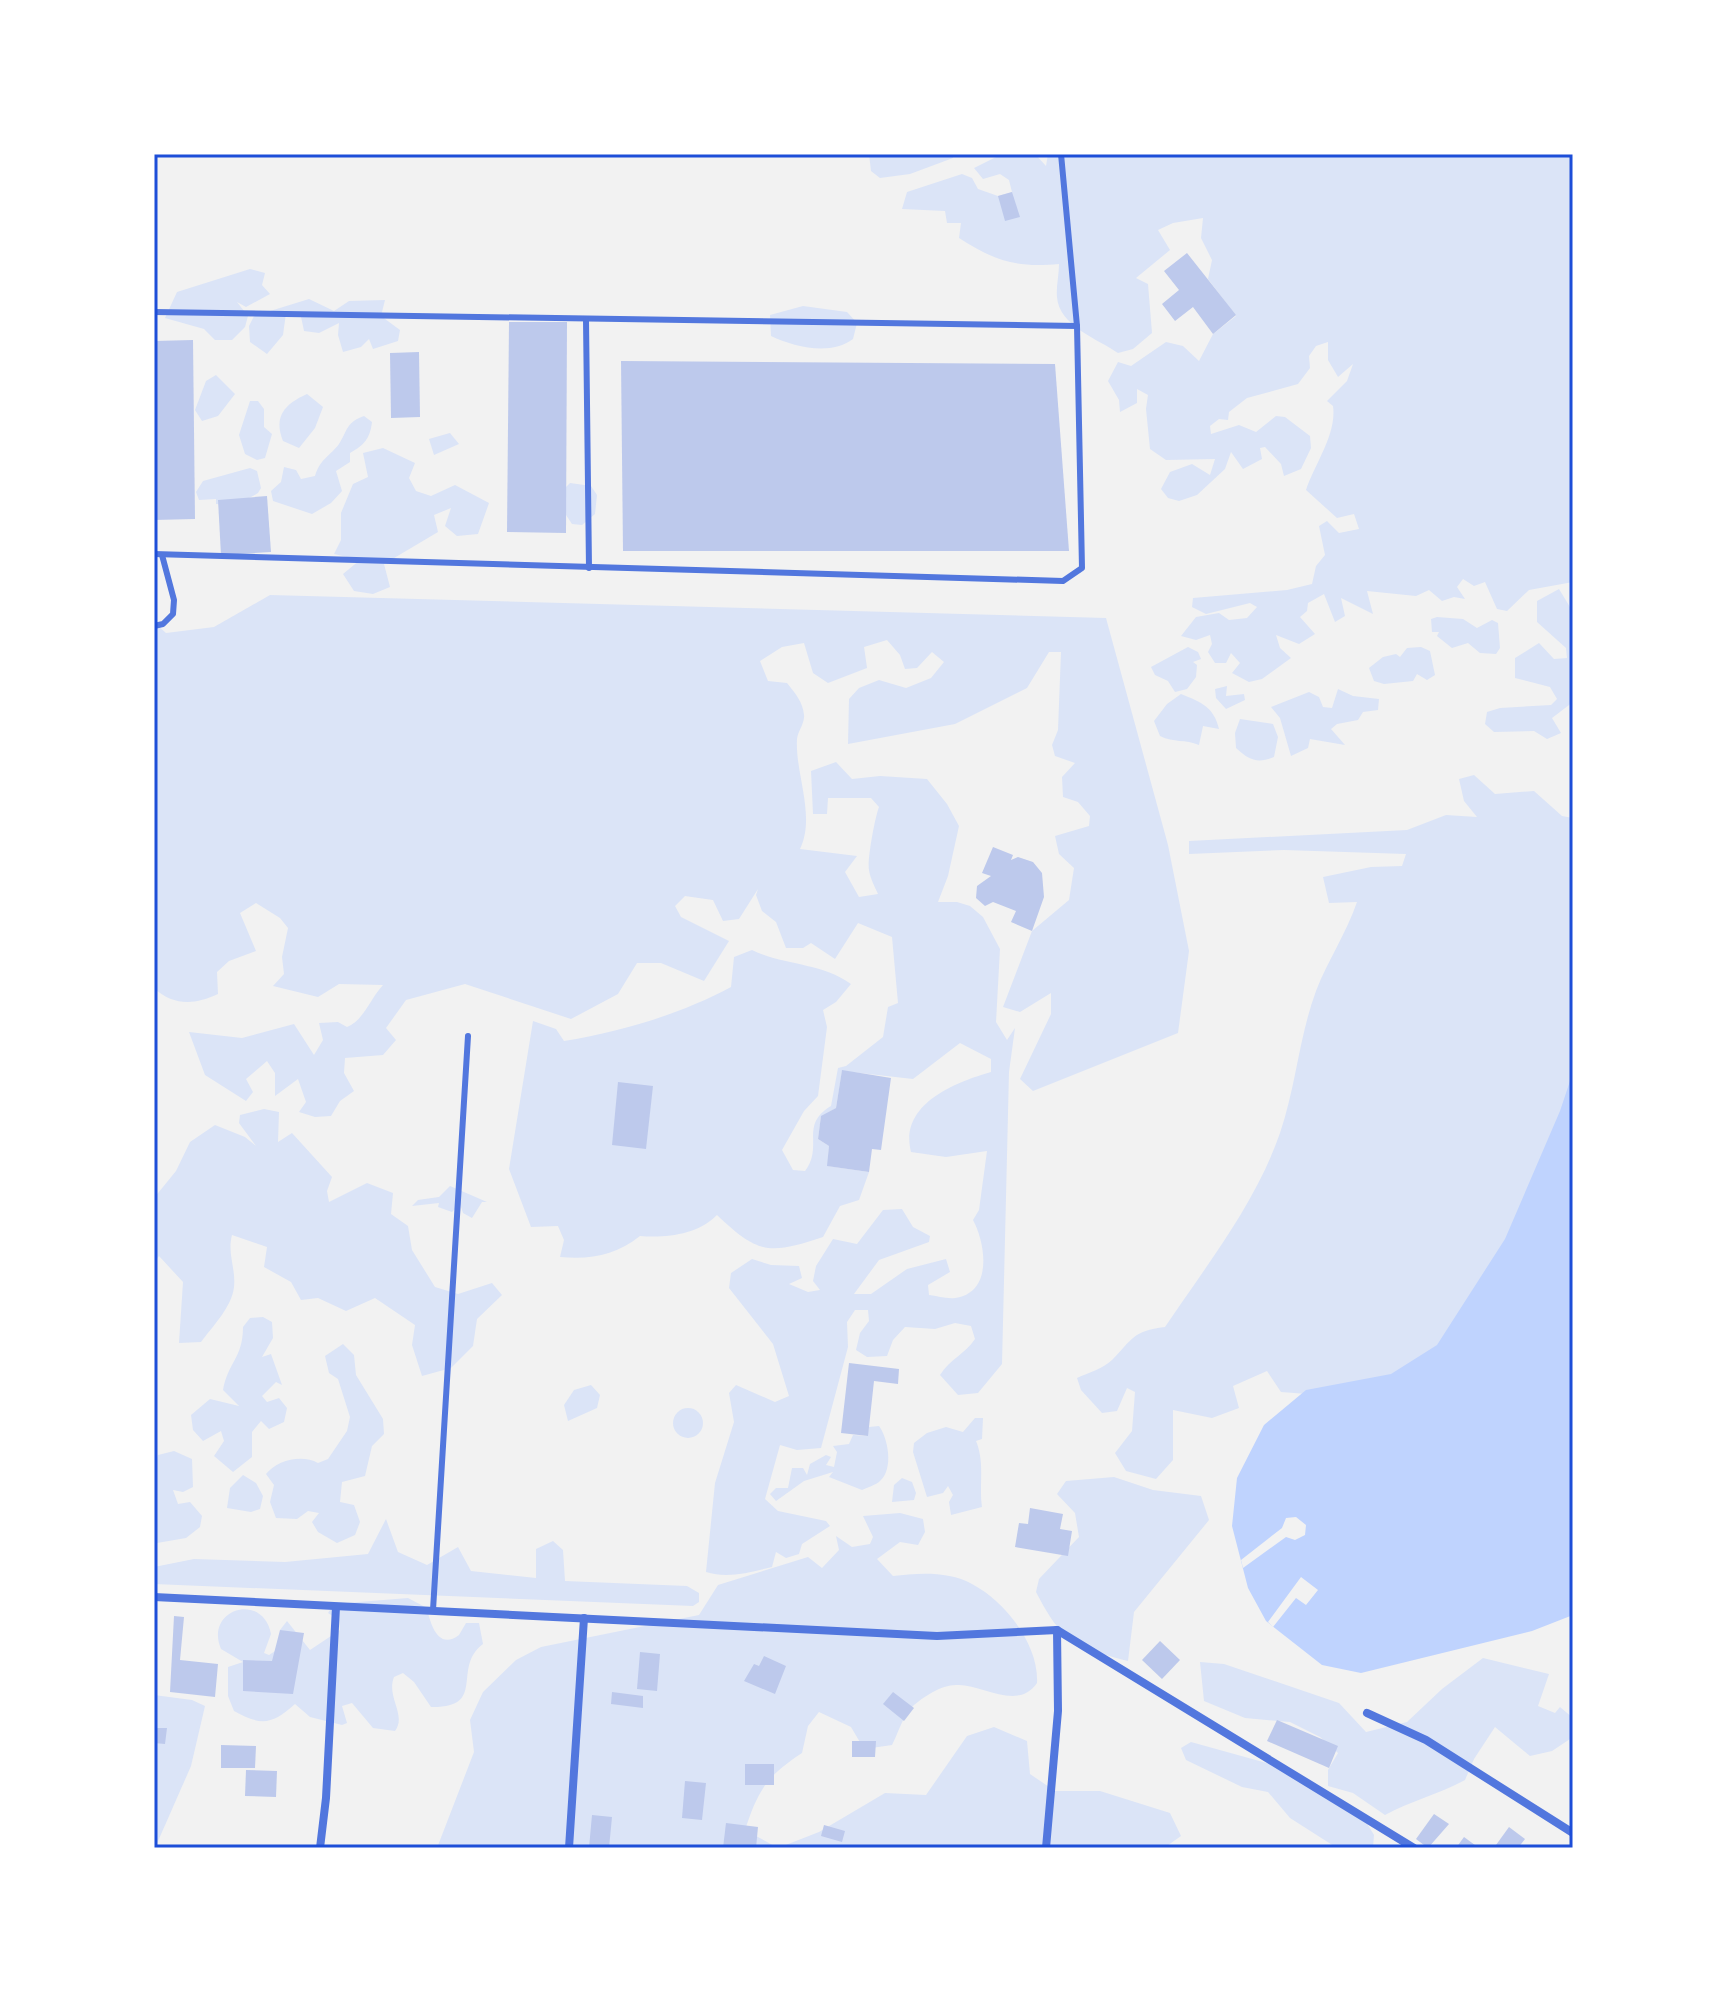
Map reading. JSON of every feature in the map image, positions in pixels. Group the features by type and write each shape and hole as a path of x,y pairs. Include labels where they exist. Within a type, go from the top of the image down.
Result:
{"street":[{"path":"154,1597 937,1636 1057,1630 1414,1848"},
{"path":"320,1848 326,1798 336,1607"},
{"path":"569,1848 584,1618"},
{"path":"1046,1848 1058,1711 1057,1630"},
{"path":"1367,1713 1426,1740 1573,1833"}],"lane":[{"path":"154,554 1063,581 1082,568 1077,326 1061,154"},
{"path":"154,312 1077,326"},
{"path":"586,320 589,568"},
{"path":"154,626 163,624 173,614 174,600 162,555"},
{"path":"433,1610 468,1036"}],"shaded area":[{"path":"869,154 953,154 953,158 910,174 880,178 871,171"},
{"path":"1002,154 1035,154 1046,166 1048,154 1573,154 1573,582 1529,590 1507,611 1497,609 1485,582 1474,586 1463,579 1457,587 1465,599 1454,597 1442,601 1429,590 1416,596 1367,591 1373,614 1341,598 1345,616 1335,622 1324,594 1308,603 1307,611 1300,617 1315,634 1299,644 1276,635 1280,648 1291,658 1262,679 1249,682 1232,673 1240,663 1231,653 1226,663 1215,663 1208,652 1212,644 1210,635 1196,640 1181,636 1196,617 1219,613 1229,620 1247,618 1257,607 1250,603 1206,614 1192,607 1193,598 1287,590 1312,584 1316,566 1325,555 1319,526 1327,521 1339,533 1359,529 1354,514 1337,518 1306,490 1332,427 1333,406 1327,401 1347,381 1353,364 1338,377 1328,360 1328,342 1316,346 1309,356 1310,368 1298,384 1247,398 1229,412 1228,420 1219,419 1210,426 1211,434 1239,425 1256,432 1276,416 1285,417 1310,436 1311,448 1301,469 1284,476 1281,464 1265,447 1260,448 1262,459 1243,469 1231,452 1225,469 1197,495 1179,501 1168,498 1161,489 1170,472 1192,464 1210,475 1215,459 1166,460 1150,449 1146,409 1148,395 1137,389 1137,403 1120,412 1119,400 1108,381 1118,362 1131,366 1166,342 1183,346 1199,361 1213,334 1236,316 1208,279 1212,260 1201,238 1203,218 1173,223 1158,230 1170,250 1136,278 1148,284 1152,333 1133,349 1118,353 1072,324 1059,307 1059,264 1030,265 1006,261 959,238 961,223 947,223 945,211 902,209 907,192 962,174 972,178 978,189 998,196 1012,192 1009,180 1000,174 983,179 974,168"},
{"path":"250,269 265,273 262,285 270,294 246,307 237,302 248,316 245,327 232,340 215,340 204,329 165,318 177,292"},
{"path":"309,299 334,311 349,301 385,300 381,316 400,330 398,341 373,349 369,339 361,347 343,352 338,335 339,323 319,333 304,331 300,312 286,313 283,335 267,354 250,342 249,326 254,316"},
{"path":"803,306 847,312 857,323 853,339 834,347 812,348 771,336 770,315"},
{"path":"216,375 235,394 218,416 202,421 195,410 206,381"},
{"path":"307,394 323,407 315,428 299,448 283,441 280,418 287,407"},
{"path":"250,401 258,401 264,409 264,427 272,434 265,458 257,460 245,454 239,435"},
{"path":"364,416 372,422 370,433 363,444 350,453 350,462 336,471 342,491 331,503 312,514 273,501 271,491 281,482 284,467 296,470 301,479 315,476 350,424"},
{"path":"450,433 459,444 434,455 429,439"},
{"path":"383,448 415,463 409,478 416,491 431,496 455,485 489,503 478,534 457,536 445,526 451,508 434,515 438,532 384,564 390,587 373,594 354,591 343,574 360,560 334,554 341,540 341,513 353,484 368,477 363,453"},
{"path":"250,468 257,471 261,488 258,493 228,504 216,504 216,499 199,500 196,492 203,481"},
{"path":"570,483 591,486 597,495 595,514 582,525 572,524 566,515 563,490"},
{"path":"1559,589 1573,612 1573,702 1552,718 1561,733 1547,739 1534,731 1494,732 1485,724 1487,712 1500,708 1551,705 1557,699 1550,687 1515,678 1515,658 1539,643 1554,659 1567,658 1566,648 1537,622 1537,601"},
{"path":"270,595 1106,618 1168,845 1189,951 1178,1033 1033,1091 1020,1079 1051,1014 1051,993 1020,1012 1003,1007 1032,931 1069,900 1074,868 1059,854 1055,836 1089,826 1090,816 1078,802 1063,797 1062,777 1075,763 1055,756 1052,745 1058,730 1061,652 1049,652 1027,688 955,724 848,744 849,699 859,688 879,680 906,688 931,678 944,662 932,652 917,668 905,669 900,655 887,640 864,647 867,668 828,683 813,673 804,643 782,647 760,661 768,681 787,683 803,710 797,752 806,823 800,849 857,856 845,872 859,897 878,894 869,865 879,807 871,798 828,798 827,814 813,814 811,771 836,762 852,779 880,776 927,779 947,804 959,826 948,876 938,902 970,906 983,917 1000,949 996,1022 1007,1040 1015,1028 1009,1072 1002,1364 978,1393 958,1395 940,1375 975,1339 971,1326 955,1323 935,1329 905,1327 893,1340 887,1356 867,1357 856,1350 860,1333 869,1321 868,1310 855,1310 847,1322 848,1347 821,1448 797,1450 780,1445 765,1499 778,1511 826,1521 830,1526 802,1544 799,1554 786,1558 776,1552 772,1567 747,1573 722,1575 706,1572 715,1483 734,1422 729,1393 736,1385 775,1402 789,1396 773,1344 729,1288 731,1273 752,1259 771,1265 799,1266 802,1278 789,1284 808,1292 820,1290 813,1281 816,1266 833,1239 857,1244 883,1210 902,1209 913,1227 930,1236 929,1242 879,1260 854,1294 871,1294 907,1269 946,1259 950,1272 928,1285 929,1295 952,1298 967,1294 976,1287 981,1277 983,1254 973,1220 979,1210 987,1151 946,1157 911,1152 909,1136 913,1121 932,1098 991,1072 991,1059 960,1043 913,1079 842,1071 836,1108 821,1117 818,1139 829,1146 828,1166 869,1172 859,1200 840,1206 823,1237 789,1247 765,1247 743,1237 717,1215 691,1231 671,1236 640,1236 612,1252 582,1258 560,1257 564,1240 558,1226 531,1227 509,1169 533,1021 556,1029 564,1041 650,1021 692,1006 731,987 734,957 752,950 839,977 851,984 836,1002 823,1010 827,1027 818,1096 804,1111 782,1150 793,1170 805,1171 813,1153 816,1121 831,1106 838,1068 846,1066 883,1037 888,1007 898,1003 892,937 858,923 835,959 811,943 803,948 786,948 776,922 762,911 756,895 758,889 739,919 723,921 713,900 685,896 675,906 681,917 729,941 704,981 661,963 637,963 618,994 571,1019 465,984 406,1000 386,1028 396,1040 383,1055 345,1058 344,1073 354,1091 340,1101 331,1116 315,1117 299,1112 306,1102 298,1079 275,1096 275,1073 267,1061 246,1079 253,1092 246,1101 205,1075 189,1032 242,1038 294,1024 314,1055 323,1040 319,1023 338,1022 347,1027 353,1024 383,985 339,984 318,997 273,986 284,974 282,957 288,928 280,918 256,903 240,913 256,951 229,961 217,972 218,994 184,1002 169,998 154,988 154,622 166,633 214,627"},
{"path":"1431,619 1463,619 1477,628 1492,620 1498,623 1500,648 1496,654 1480,653 1468,643 1452,648 1437,636 1439,632 1432,632"},
{"path":"1188,647 1198,652 1201,659 1193,662 1197,665 1196,677 1187,689 1175,692 1168,681 1155,675 1151,667"},
{"path":"1421,647 1430,651 1435,675 1427,680 1417,674 1413,681 1384,684 1374,681 1369,668 1383,657 1396,654 1400,657 1407,648"},
{"path":"1227,686 1226,696 1244,694 1245,700 1226,709 1216,698 1215,689"},
{"path":"1338,689 1353,696 1379,699 1378,710 1363,712 1358,720 1337,724 1331,729 1345,745 1310,739 1308,748 1291,756 1280,718 1271,707 1309,692 1319,697 1323,707 1332,708"},
{"path":"1181,694 1206,706 1217,722 1219,729 1203,726 1199,745 1160,736 1154,721 1167,704"},
{"path":"1240,719 1273,724 1278,737 1274,757 1254,760 1236,748 1235,733"},
{"path":"1474,775 1495,794 1534,791 1562,816 1573,818 1573,1139 1439,1358 1333,1396 1281,1392 1267,1371 1233,1386 1239,1408 1212,1418 1173,1410 1173,1460 1156,1479 1126,1471 1115,1453 1132,1431 1135,1392 1127,1388 1117,1411 1102,1413 1081,1390 1077,1378 1109,1363 1139,1334 1165,1327 1229,1233 1258,1184 1280,1133 1316,991 1357,902 1329,903 1323,877 1371,867 1402,866 1406,854 1284,850 1189,854 1189,841 1407,830 1446,815 1477,817 1464,801 1459,779"},
{"path":"264,1109 279,1112 278,1142 292,1133 332,1177 327,1191 329,1202 367,1183 393,1193 391,1214 408,1226 412,1250 435,1287 458,1294 492,1283 502,1295 477,1319 473,1346 451,1368 422,1376 412,1345 415,1325 375,1298 346,1311 318,1298 301,1300 291,1282 264,1267 267,1247 232,1235 230,1248 234,1280 230,1302 201,1342 179,1343 183,1282 159,1256 154,1263 154,1198 176,1171 190,1142 215,1125 245,1137 256,1146 239,1123 240,1115"},
{"path":"450,1186 487,1202 482,1202 472,1218 463,1213 460,1204 452,1212 438,1207 439,1203 412,1206 418,1200 439,1197"},
{"path":"263,1317 272,1322 273,1338 262,1357 271,1354 282,1385 276,1382 262,1396 267,1402 279,1398 287,1408 284,1422 269,1429 261,1421 252,1432 252,1457 233,1472 214,1456 224,1441 221,1431 203,1441 193,1430 191,1415 210,1399 239,1406 223,1390 225,1381 241,1346 243,1327 250,1318"},
{"path":"343,1344 354,1355 356,1375 383,1419 384,1434 372,1446 365,1476 342,1482 340,1502 354,1505 360,1522 355,1535 337,1543 318,1532 312,1522 319,1513 308,1511 297,1519 276,1518 270,1502 274,1485 266,1474 290,1460 305,1459 318,1463 328,1459 347,1431 350,1417 338,1379 329,1373 325,1356"},
{"path":"591,1385 600,1395 597,1408 568,1421 564,1405 574,1390"},
{"path":"688,1408 699,1412 703,1423 699,1434 688,1438 677,1434 673,1423 677,1412"},
{"path":"975,1418 983,1418 982,1439 976,1441 981,1465 982,1507 951,1515 949,1502 953,1495 948,1486 943,1493 927,1497 913,1452 914,1443 927,1433 946,1427 963,1432"},
{"path":"879,1426 885,1438 888,1461 884,1476 876,1484 862,1490 829,1477 833,1472 804,1481 776,1501 770,1494 776,1488 788,1488 792,1468 803,1468 807,1475 810,1464 826,1455 831,1457 826,1465 834,1467 837,1452 833,1446 849,1444 853,1435 867,1436 869,1427"},
{"path":"174,1451 192,1459 193,1487 183,1492 173,1490 178,1504 190,1502 202,1516 200,1527 186,1538 157,1543 154,1471 158,1455"},
{"path":"243,1475 256,1483 263,1496 260,1509 251,1512 227,1508 230,1488"},
{"path":"1114,1477 1153,1490 1201,1496 1209,1520 1134,1612 1128,1661 1094,1651 1072,1640 1054,1622 1036,1592 1039,1579 1079,1537 1075,1513 1057,1494 1066,1481"},
{"path":"902,1478 912,1482 916,1493 914,1500 892,1502 894,1485"},
{"path":"900,1513 923,1519 925,1532 918,1545 900,1542 877,1559 893,1576 943,1575 963,1580 985,1592 1008,1613 1026,1640 1036,1669 1037,1683 1029,1691 1009,1696 966,1686 944,1687 909,1710 892,1745 864,1749 851,1727 819,1712 808,1726 802,1753 765,1785 745,1830 778,1848 437,1848 474,1752 470,1720 483,1692 516,1660 541,1647 699,1615 718,1585 808,1557 822,1568 839,1550 836,1536 852,1547 870,1544 873,1537 863,1516"},
{"path":"386,1519 398,1552 427,1565 458,1547 471,1571 536,1578 536,1549 553,1541 563,1550 565,1581 687,1586 699,1593 699,1602 693,1606 154,1584 154,1567 194,1559 285,1562 368,1554"},
{"path":"408,1598 427,1608 436,1633 446,1640 459,1635 466,1623 479,1623 483,1644 469,1664 464,1694 459,1701 448,1706 431,1707 414,1682 403,1673 394,1677 392,1684 399,1719 395,1731 373,1728 352,1703 342,1706 347,1723 342,1725 310,1717 295,1704 280,1716 266,1721 234,1711 228,1696 228,1667 243,1662 221,1649 218,1635 227,1615 247,1609 266,1621 271,1634 264,1653 269,1655 286,1644 280,1630 287,1621 310,1650 340,1630 339,1620 328,1613 334,1604"},
{"path":"1483,1658 1549,1674 1538,1706 1555,1713 1560,1707 1573,1718 1573,1737 1552,1751 1530,1756 1495,1727 1474,1759 1465,1780 1385,1815 1353,1793 1328,1786 1328,1770 1338,1753 1320,1737 1290,1722 1245,1718 1204,1701 1200,1662 1224,1664 1339,1703 1366,1732 1407,1722 1442,1689"},
{"path":"154,1695 192,1700 205,1706 191,1766 155,1848"},
{"path":"994,1727 1027,1741 1030,1774 1055,1791 1100,1791 1170,1813 1181,1836 1164,1848 778,1848 819,1832 885,1793 926,1795 967,1736"},
{"path":"1191,1742 1277,1766 1365,1820 1374,1835 1373,1848 1337,1848 1290,1818 1268,1792 1242,1787 1186,1760 1181,1748"}],"water":[{"path":"1573,1072 1573,1615 1532,1631 1361,1673 1322,1665 1266,1621 1248,1588 1232,1526 1237,1478 1264,1425 1306,1390 1391,1374 1437,1345 1505,1239 1560,1111"}],"pier":[{"path":"1296,1517 1306,1525 1305,1535 1295,1540 1286,1537 1243,1568 1241,1560 1282,1528 1286,1518"},
{"path":"1301,1577 1318,1590 1306,1605 1296,1598 1273,1627 1268,1622"}],"building":[{"path":"1012,192 1020,217 1005,221 998,196"},
{"path":"1187,253 1236,315 1213,334 1193,307 1175,321 1162,304 1179,290 1164,271"},
{"path":"509,322 567,322 566,533 507,532"},
{"path":"193,340 195,519 154,520 154,341"},
{"path":"419,352 420,417 391,418 390,353"},
{"path":"621,361 1055,364 1069,551 623,551"},
{"path":"267,496 271,552 221,555 218,500"},
{"path":"993,847 1013,855 1011,860 1018,857 1033,862 1042,873 1044,897 1032,931 1011,922 1016,911 993,902 985,906 976,898 977,886 991,876 982,873"},
{"path":"842,1070 891,1078 881,1150 872,1149 869,1172 827,1166 829,1146 818,1139 821,1116 836,1108"},
{"path":"618,1082 653,1086 646,1149 612,1145"},
{"path":"849,1363 899,1369 898,1384 874,1381 868,1436 841,1433"},
{"path":"1030,1508 1063,1514 1060,1529 1072,1531 1068,1556 1015,1547 1019,1523 1028,1524"},
{"path":"174,1616 184,1617 180,1660 218,1664 215,1697 170,1692"},
{"path":"280,1630 304,1633 293,1694 243,1691 243,1660 272,1661"},
{"path":"1160,1641 1180,1660 1162,1679 1142,1660"},
{"path":"640,1652 660,1654 657,1691 637,1689"},
{"path":"764,1656 786,1666 775,1694 744,1681 754,1664 759,1666"},
{"path":"612,1692 643,1696 643,1708 611,1704"},
{"path":"893,1692 914,1708 904,1721 883,1704"},
{"path":"1277,1720 1338,1746 1329,1768 1267,1741"},
{"path":"154,1728 167,1728 165,1744 154,1743"},
{"path":"852,1741 876,1741 875,1757 852,1757"},
{"path":"221,1745 256,1746 255,1768 221,1768"},
{"path":"745,1764 774,1764 774,1785 745,1785"},
{"path":"246,1770 277,1771 276,1797 245,1796"},
{"path":"685,1781 706,1783 702,1820 682,1818"},
{"path":"1434,1814 1449,1824 1428,1848 1416,1839"},
{"path":"592,1815 612,1817 609,1848 589,1848"},
{"path":"726,1823 758,1827 756,1848 723,1848"},
{"path":"824,1825 845,1831 842,1842 821,1836"},
{"path":"1509,1827 1525,1839 1518,1848 1496,1845"},
{"path":"1464,1837 1479,1848 1456,1848"}]}
